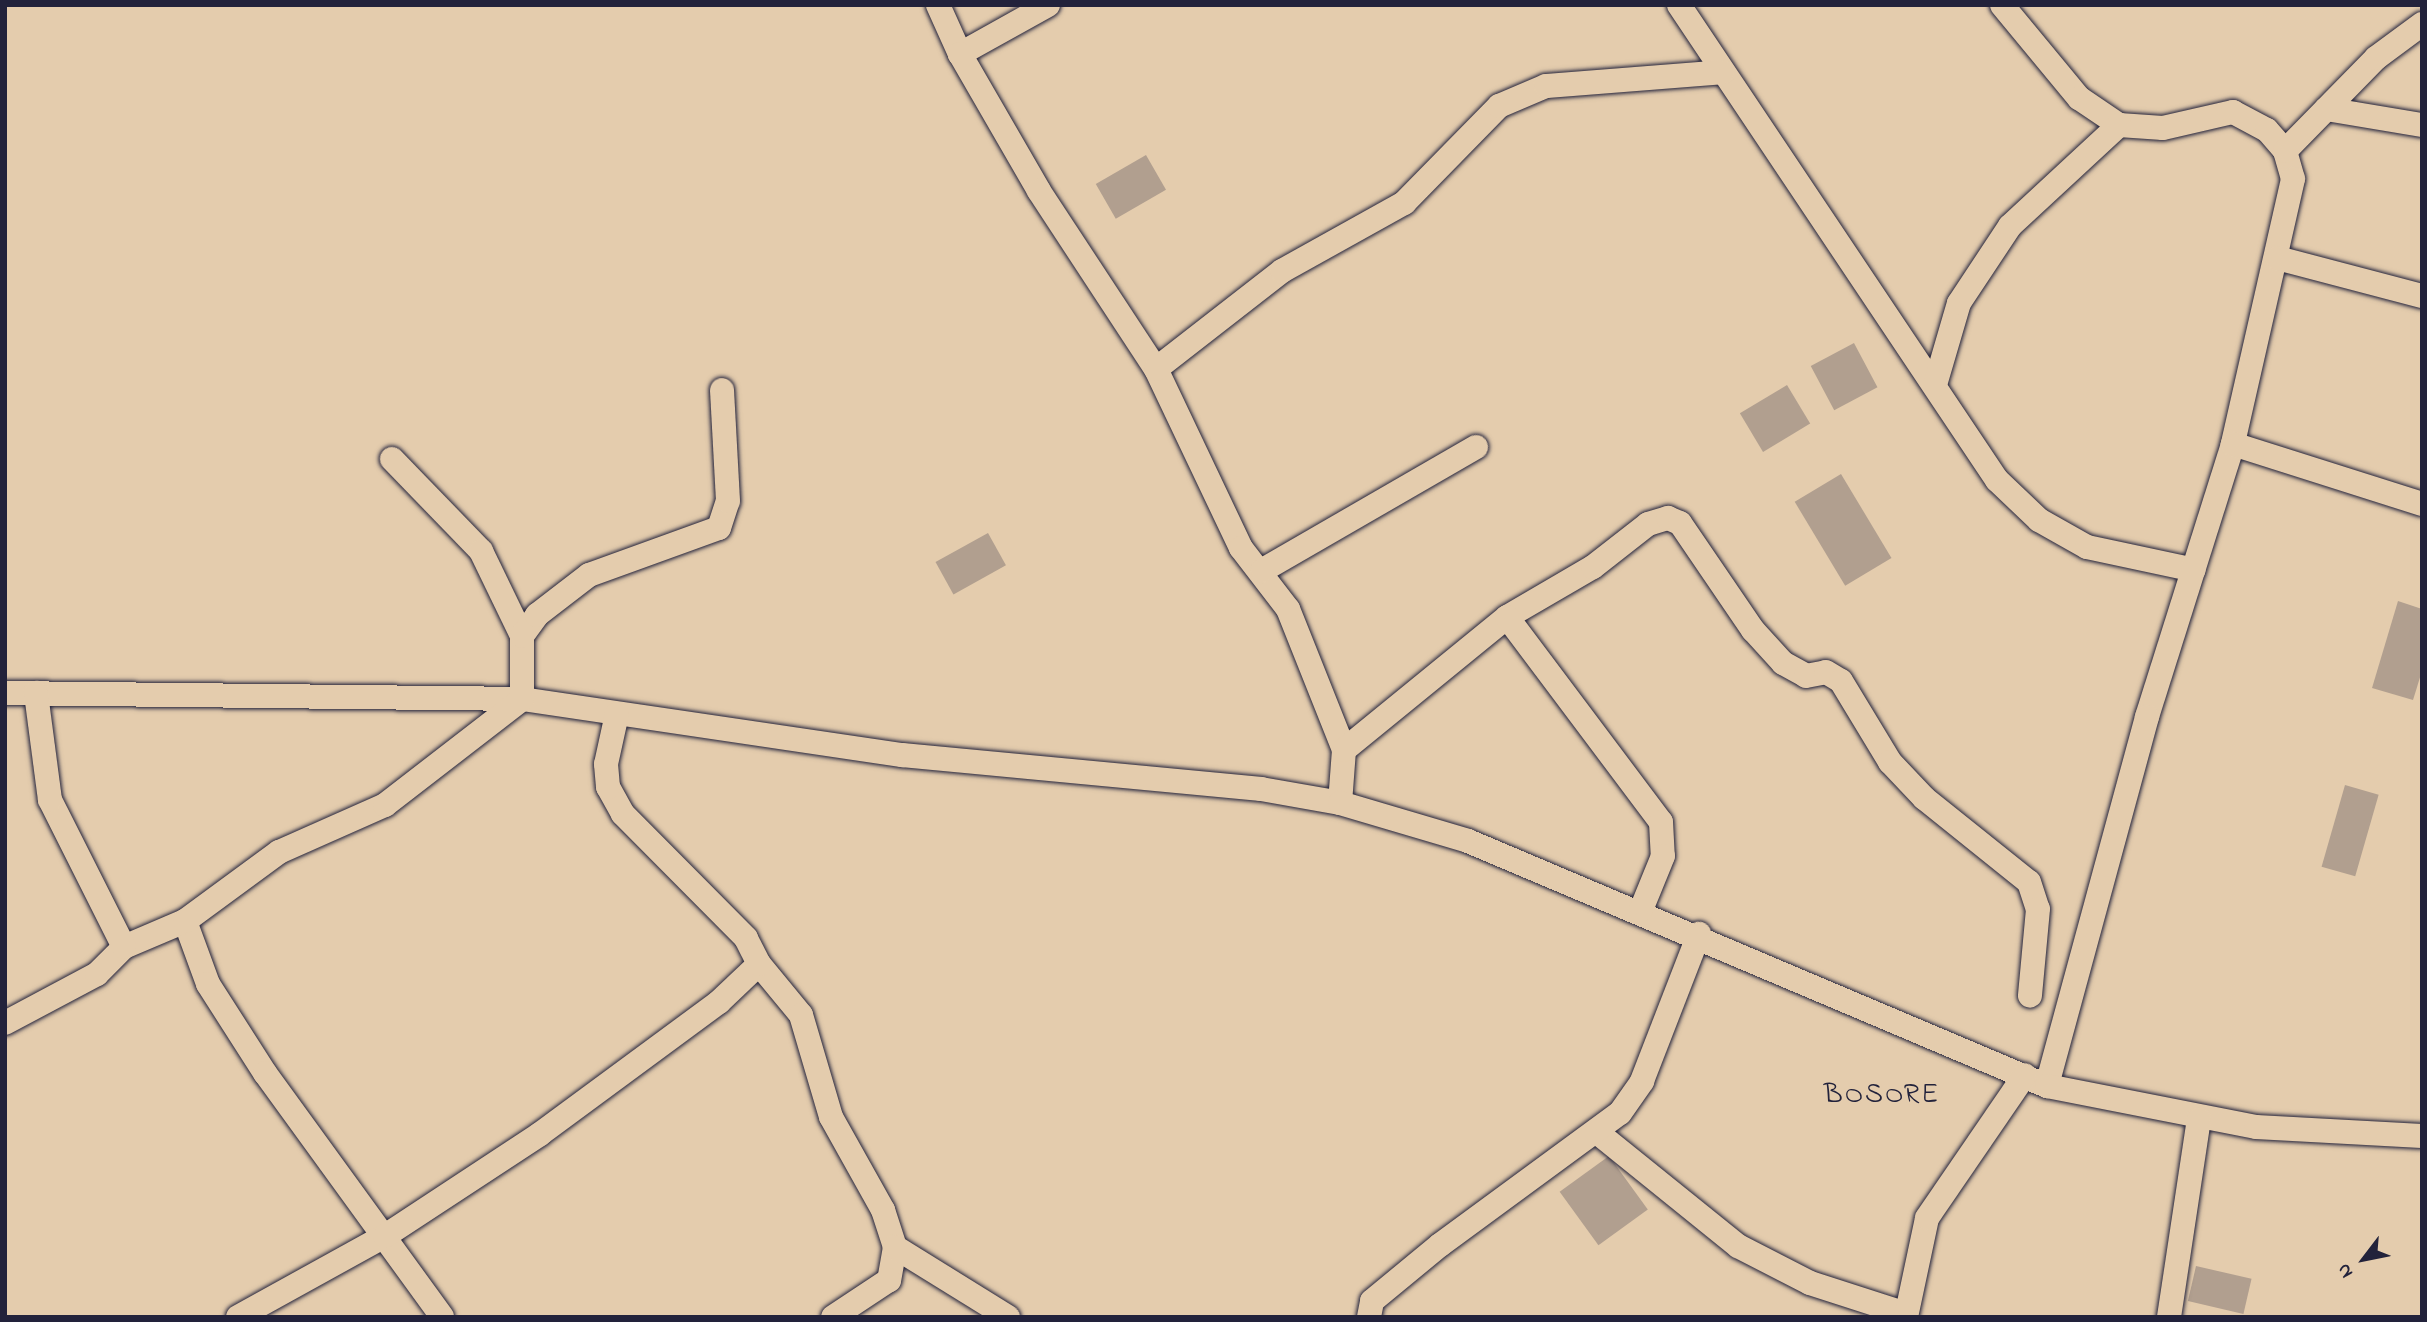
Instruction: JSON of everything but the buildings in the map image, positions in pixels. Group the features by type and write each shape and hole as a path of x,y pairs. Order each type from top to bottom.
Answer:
{"street":[{"path":"938,5 960,54 1039,191 1156,369 1241,548 1263,570 1288,609 1345,750 1340,803"},
{"path":"960,54 1048,5"},
{"path":"1679,5 1997,480 2039,520 2087,547 2194,570"},
{"path":"1598,1133 1738,1246 1810,1283 1906,1316 1927,1217 2036,1081 2233,444 2293,179 2285,152 2267,130 2233,112 2162,128 2119,125 2079,98 2002,5"},
{"path":"2285,152 2376,58 2422,24"},
{"path":"1156,369 1282,271 1404,203 1499,106 1546,86 1723,72"},
{"path":"2326,109 2422,125"},
{"path":"1935,385 1959,303 2010,226 2119,125"},
{"path":"2277,258 2422,296"},
{"path":"522,636 537,615 589,575 719,528 728,501 722,390"},
{"path":"2233,444 2422,504"},
{"path":"1263,570 1476,447"},
{"path":"392,459 481,551 522,636 522,699"},
{"path":"1345,750 1507,617 1582,574 1648,524 1668,518 1681,523 1753,630 1783,663 1806,676 1826,673 1841,681 1890,762 1924,798 2029,882 2038,908 2030,996"},
{"path":"1507,617 1661,822 1663,856 1641,910"},
{"path":"5,693 522,699 902,755 1261,789 1340,803 1468,841 1641,910 2036,1081 2199,1119 2422,1136"},
{"path":"36,693 50,800 124,947"},
{"path":"5,1023 97,974 124,947 185,921 279,852 385,805 522,699"},
{"path":"617,714 606,764 608,787 623,814 747,938 759,964 801,1015 831,1117 883,1210 895,1247 888,1280 833,1317"},
{"path":"185,921 215,995 442,1317"},
{"path":"1369,1317 1372,1301 1440,1245 1598,1133 1642,1081 1699,934"},
{"path":"239,1317 385,1236 540,1134 719,1002 759,964"},
{"path":"2169,1317 2199,1119"},
{"path":"895,1247 1008,1317"}],"district":[{"name":"BOSORE","path":"1882,1096"}]}
